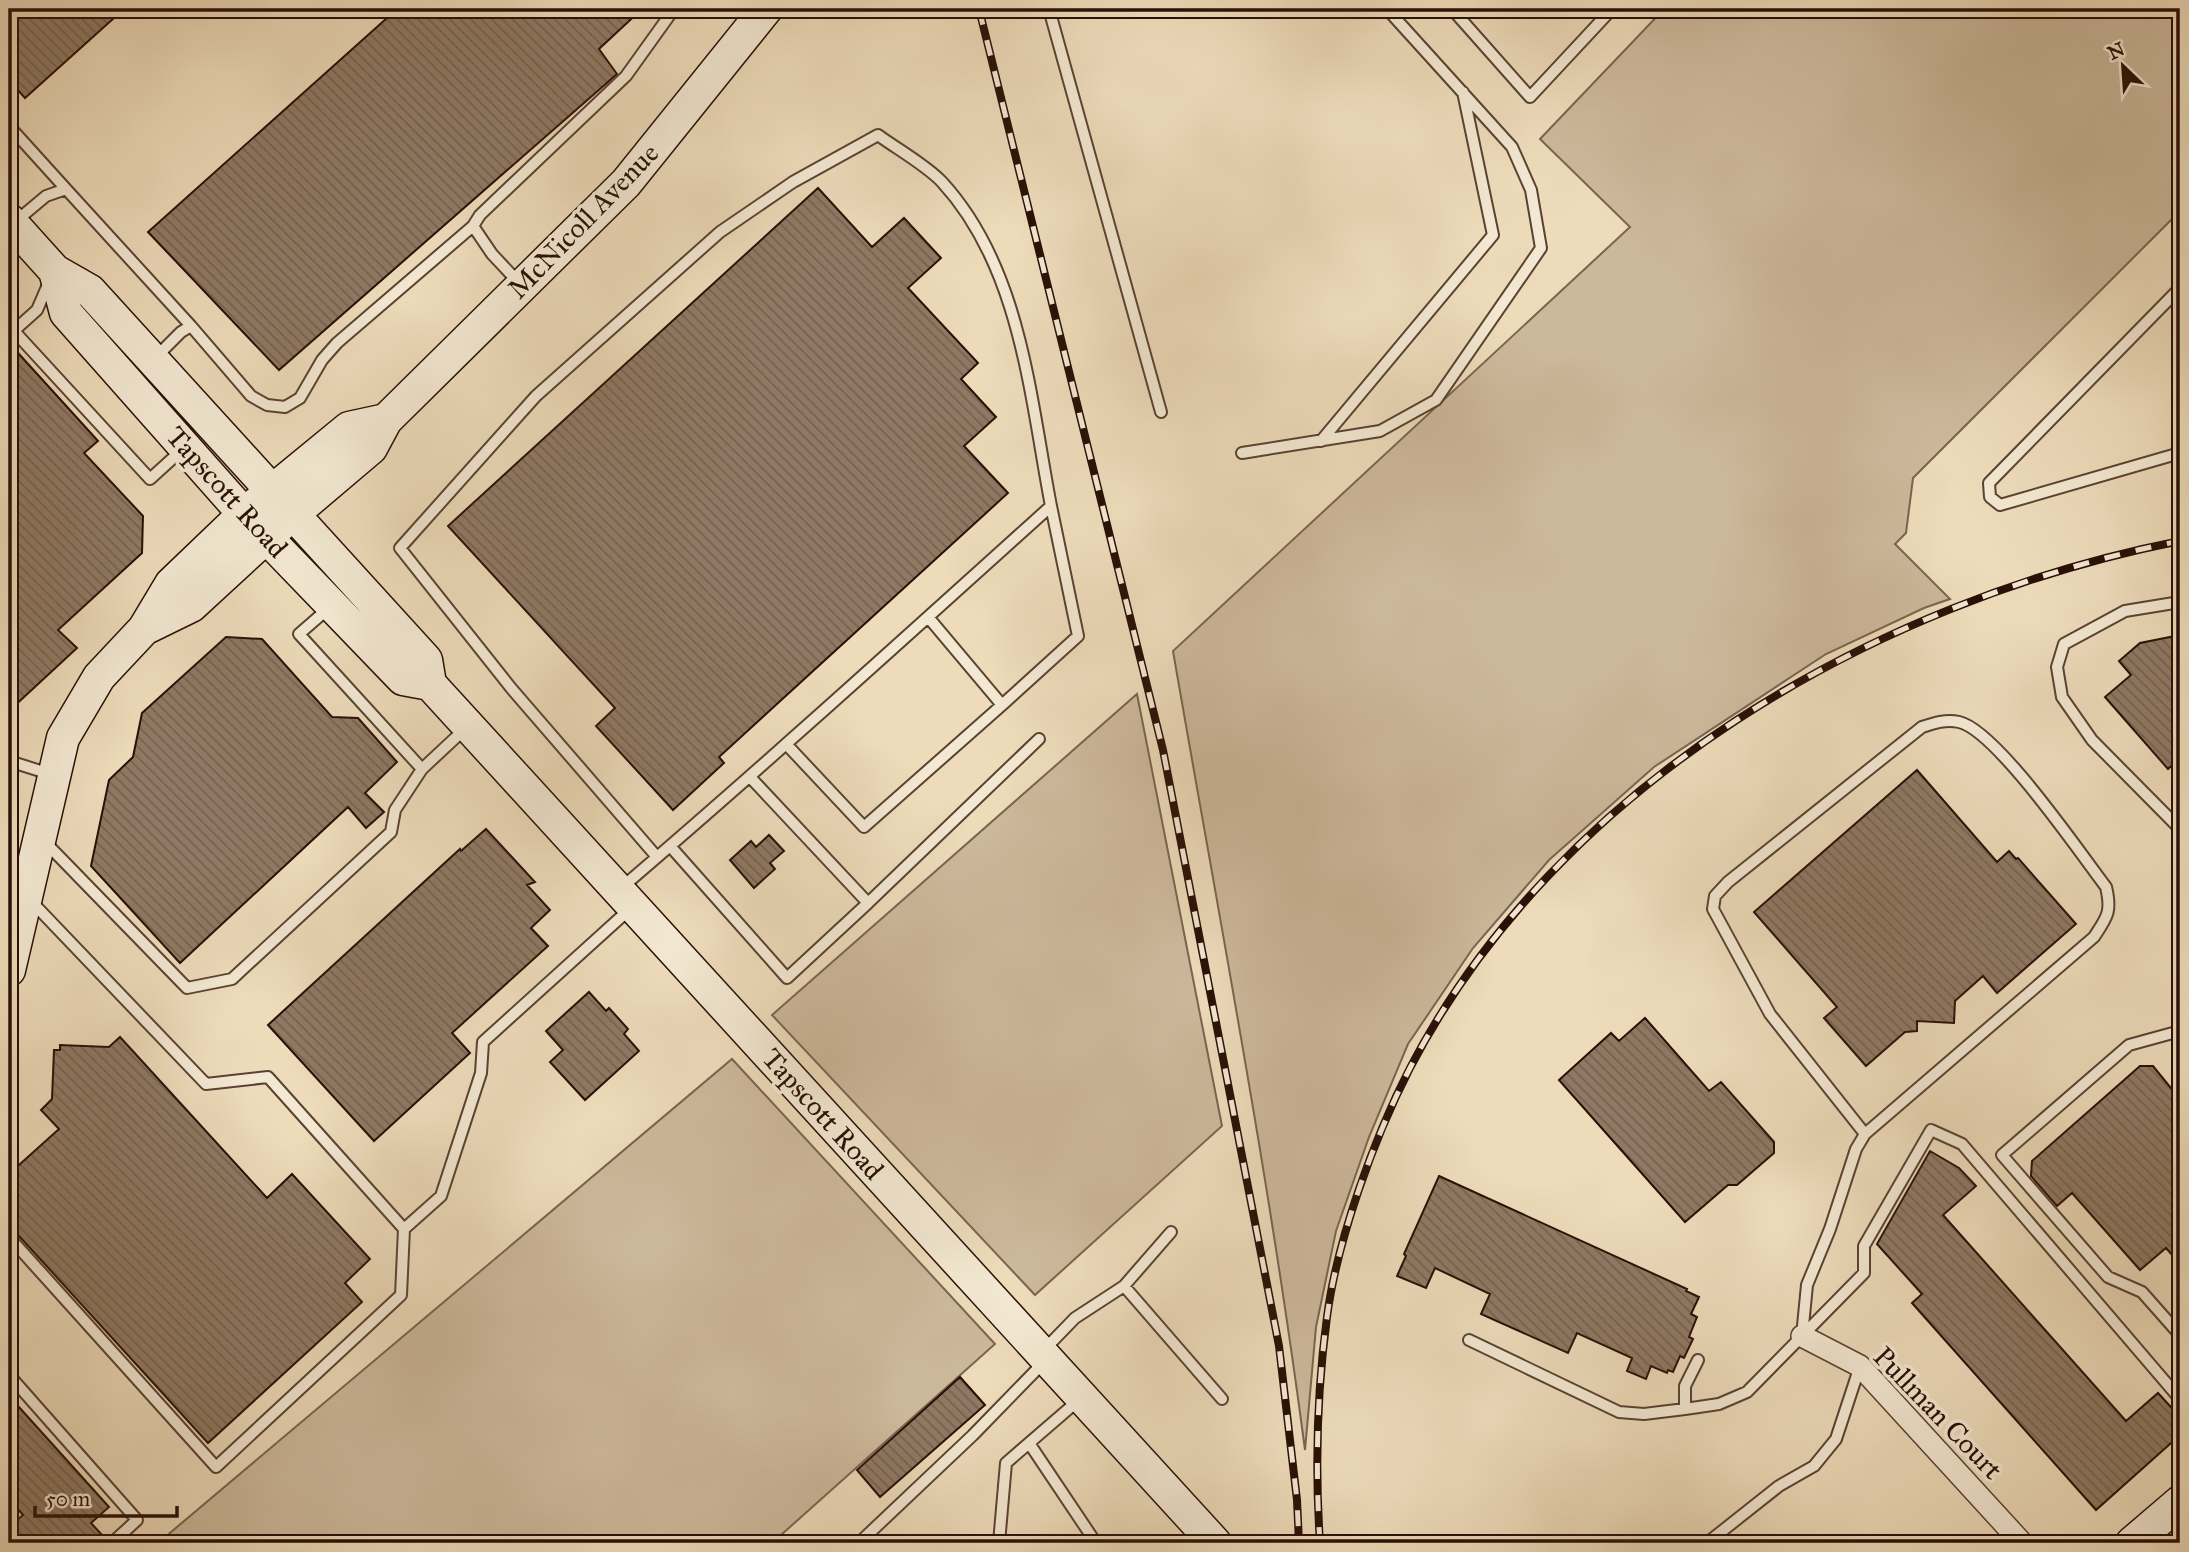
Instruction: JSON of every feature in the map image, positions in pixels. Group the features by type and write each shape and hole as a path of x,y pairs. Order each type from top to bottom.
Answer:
{"street":[{"name":"McNicoll Avenue","path":"144,629 191,606 370,448 386,420 626,183 766,9"},
{"name":"Tapscott Road","path":"16,232 55,271 90,290 426,660 430,684 1215,1543"},
{"name":"Tapscott Road","path":"55,271 66,313 244,514 403,679 430,684"},
{"name":"McNicoll Avenue","path":"11,953 64,738 99,677 144,629 171,584 244,514 349,428 386,420"},
{"name":"Pullman Court","path":"1802,1336 1860,1366 2018,1542"},
{"path":"2132,1543 2180,1502"}],"lane":[{"path":"9,126 251,396 267,405 285,407 300,398 322,360 337,343 473,226 480,215 626,76 674,9"},
{"path":"1049,9 1161,412"},
{"path":"1242,453 1380,431 1436,400 1541,248 1531,190 1512,147 1387,9"},
{"path":"1452,9 1530,97 1612,9"},
{"path":"1321,441 1493,234 1463,90"},
{"path":"657,857 546,730 400,548 536,396 710,241 793,182 878,135 941,180 966,213 992,260 1017,327 1078,636 864,827 787,745"},
{"path":"16,232 46,196 66,189"},
{"path":"473,226 492,254 522,286"},
{"path":"55,271 37,310 11,333 150,479 185,447"},
{"path":"2180,288 1989,483 1990,497 2000,505 2180,453"},
{"path":"153,360 181,332 191,326"},
{"path":"404,1229 441,1196 481,1073 483,1042 626,898 657,857 787,745 1051,506"},
{"path":"2180,602 2125,611 2064,645 2057,667 2062,697 2092,740 2180,829"},
{"path":"332,605 299,634 422,769"},
{"path":"928,617 1002,705"},
{"path":"1802,1336 1807,1285 1830,1230 1856,1149 1865,1134 2094,937 2105,920 2110,905 2106,887 2003,753 1972,727 1959,722 1940,721 1922,727 1728,882 1716,896 1713,909 1770,1014 1865,1134"},
{"path":"40,837 187,988 232,979 391,832 395,810 422,769 468,725"},
{"path":"670,846 787,978 1039,739"},
{"path":"9,761 55,776"},
{"path":"750,777 868,903"},
{"path":"9,1237 216,1467 401,1296 404,1229 268,1077 206,1084 26,897"},
{"path":"2180,1031 2129,1045 2002,1155 2108,1277 2142,1292 2180,1335"},
{"path":"1469,1340 1619,1412 1644,1414 1719,1404 1747,1392 1864,1273 1864,1245 1931,1130 1962,1144 2180,1399"},
{"path":"850,1543 861,1541 973,1435 1075,1318 1124,1286 1171,1232"},
{"path":"1124,1286 1222,1399"},
{"path":"1685,1409 1685,1386 1698,1360"},
{"path":"1707,1543 1779,1486 1814,1466 1836,1439 1860,1366"},
{"path":"9,1375 137,1520 112,1543"},
{"path":"999,1543 1006,1463 1082,1397"},
{"path":"1029,1443 1096,1543"}],"shaded area":[{"path":"1664,9 2180,9 2180,211 1913,478 1906,533 1895,544 1950,599 1924,608 1826,654 1654,767 1549,860 1473,948 1408,1044 1369,1137 1336,1231 1316,1327 1305,1450 1260,1150 1173,651 1630,227 1540,139"},
{"path":"1137,694 1222,1126 1035,1295 772,1015"},
{"path":"732,1059 995,1344 772,1543 158,1543"}],"building":[{"path":"9,9 124,9 25,98 9,80"},
{"path":"397,9 642,9 599,49 617,74 279,370 148,232"},
{"path":"818,188 872,247 904,218 941,258 908,288 978,363 961,379 996,417 964,446 1008,493 719,757 724,763 673,810 596,726 615,708 448,526"},
{"path":"9,343 98,441 84,453 143,516 142,553 58,630 77,648 9,711"},
{"path":"2180,635 2180,758 2168,769 2105,697 2131,675 2119,661 2140,643"},
{"path":"226,637 262,639 332,717 358,718 397,762 365,793 384,812 366,828 348,807 180,963 91,866 109,780 133,757 142,713"},
{"path":"1917,770 1997,862 2009,851 2018,858 2076,924 1997,993 1983,976 1955,1001 1954,1023 1917,1021 1917,1031 1905,1032 1866,1066 1824,1018 1837,1007 1754,912"},
{"path":"486,829 535,882 527,885 550,910 531,928 548,946 452,1033 470,1053 374,1141 268,1025 460,849 461,851"},
{"path":"769,835 784,851 770,863 775,869 754,888 730,860 751,841 756,847"},
{"path":"589,992 606,1011 609,1008 628,1029 624,1034 639,1051 585,1100 550,1062 563,1050 546,1031"},
{"path":"1645,1018 1709,1091 1721,1082 1774,1142 1774,1153 1737,1185 1728,1185 1685,1222 1559,1080 1611,1033 1619,1041"},
{"path":"120,1037 267,1198 292,1174 370,1259 345,1283 362,1302 208,1443 9,1225 9,1174 59,1129 41,1110 52,1099 54,1050 60,1050 60,1045 109,1047"},
{"path":"2140,1066 2153,1066 2180,1099 2180,1264 2166,1248 2140,1270 2072,1193 2057,1206 2031,1176 2032,1161"},
{"path":"1930,1151 1959,1168 1976,1186 1943,1215 2126,1421 2158,1393 2180,1417 2180,1435 2096,1510 1912,1303 1922,1294 1877,1244"},
{"path":"1439,1176 1687,1289 1686,1291 1699,1297 1691,1314 1697,1317 1689,1337 1693,1339 1684,1358 1680,1356 1673,1372 1668,1370 1667,1373 1651,1366 1646,1379 1627,1371 1632,1358 1577,1333 1568,1353 1481,1314 1490,1294 1435,1268 1426,1288 1397,1276"},
{"path":"960,1377 985,1405 880,1497 857,1470"},
{"path":"9,1396 109,1507 91,1523 102,1535 93,1543 9,1543 9,1527 23,1515 9,1499"}],"railway":[{"path":"979,9 1163,750 1279,1346 1297,1500 1299,1543"},
{"path":"1320,1543 1318,1430 1327,1317 1339,1255 1359,1190 1383,1126 1410,1068 1473,967 1549,875 1638,793 1735,721 1841,659 1951,609 2065,569 2180,541"}]}
